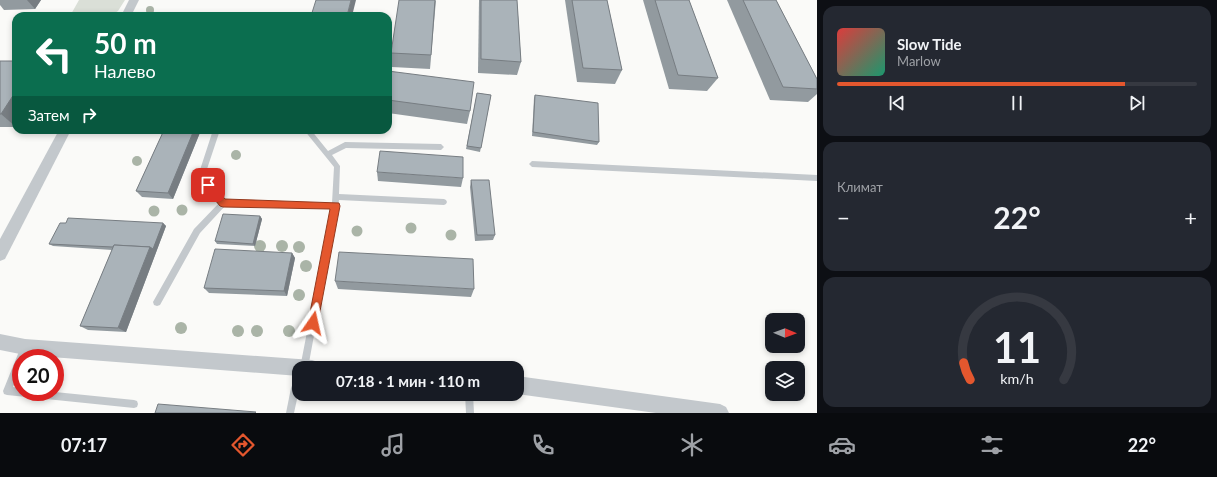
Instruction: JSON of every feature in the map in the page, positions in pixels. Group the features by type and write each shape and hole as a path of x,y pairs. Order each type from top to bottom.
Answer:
{"street":[{"path":"128,12 134,0"},
{"path":"0,254 64,134"},
{"path":"0,342 25,347 292,367"},
{"path":"524,385 720,413"}],"lane":[{"path":"215,134 201,176 223,203"},
{"path":"305,361 335,206 337,166 310,134"},
{"path":"327,155 345,145 441,147"},
{"path":"532,164 817,178"},
{"path":"336,197 444,202"},
{"path":"157,302 197,231 223,203 335,206"},
{"path":"25,347 6,392 134,404"},
{"path":"290,413 292,401"},
{"path":"469,401 470,413"}],"shaded area":[{"path":"79,0 125,0 116,12 72,12"}],"building":[{"path":"316,0 351,0 348,12 312,12"},
{"path":"399,0 435,0 431,55 392,53"},
{"path":"481,0 517,0 521,62 481,59"},
{"path":"572,0 607,0 622,70 583,68"},
{"path":"655,0 689,0 718,78 678,75"},
{"path":"743,0 776,0 817,79 817,89 783,87"},
{"path":"0,61 12,61 12,97 0,114"},
{"path":"392,72 474,82 470,111 392,101"},
{"path":"477,93 491,95 481,148 467,146"},
{"path":"535,95 598,103 599,142 533,132"},
{"path":"162,134 192,134 168,193 136,191"},
{"path":"380,151 463,157 463,178 377,172"},
{"path":"471,180 489,180 495,235 477,235"},
{"path":"223,214 260,216 253,244 215,241"},
{"path":"68,218 163,223 153,249 150,247 114,245 113,247 49,244 60,223 66,223"},
{"path":"114,245 150,247 118,328 80,326"},
{"path":"215,249 292,253 284,291 204,288"},
{"path":"339,252 473,259 474,289 335,281"},
{"path":"158,404 256,412 155,413"}],"route":[{"path":"208,185 223,203 335,206 313,323"}]}
